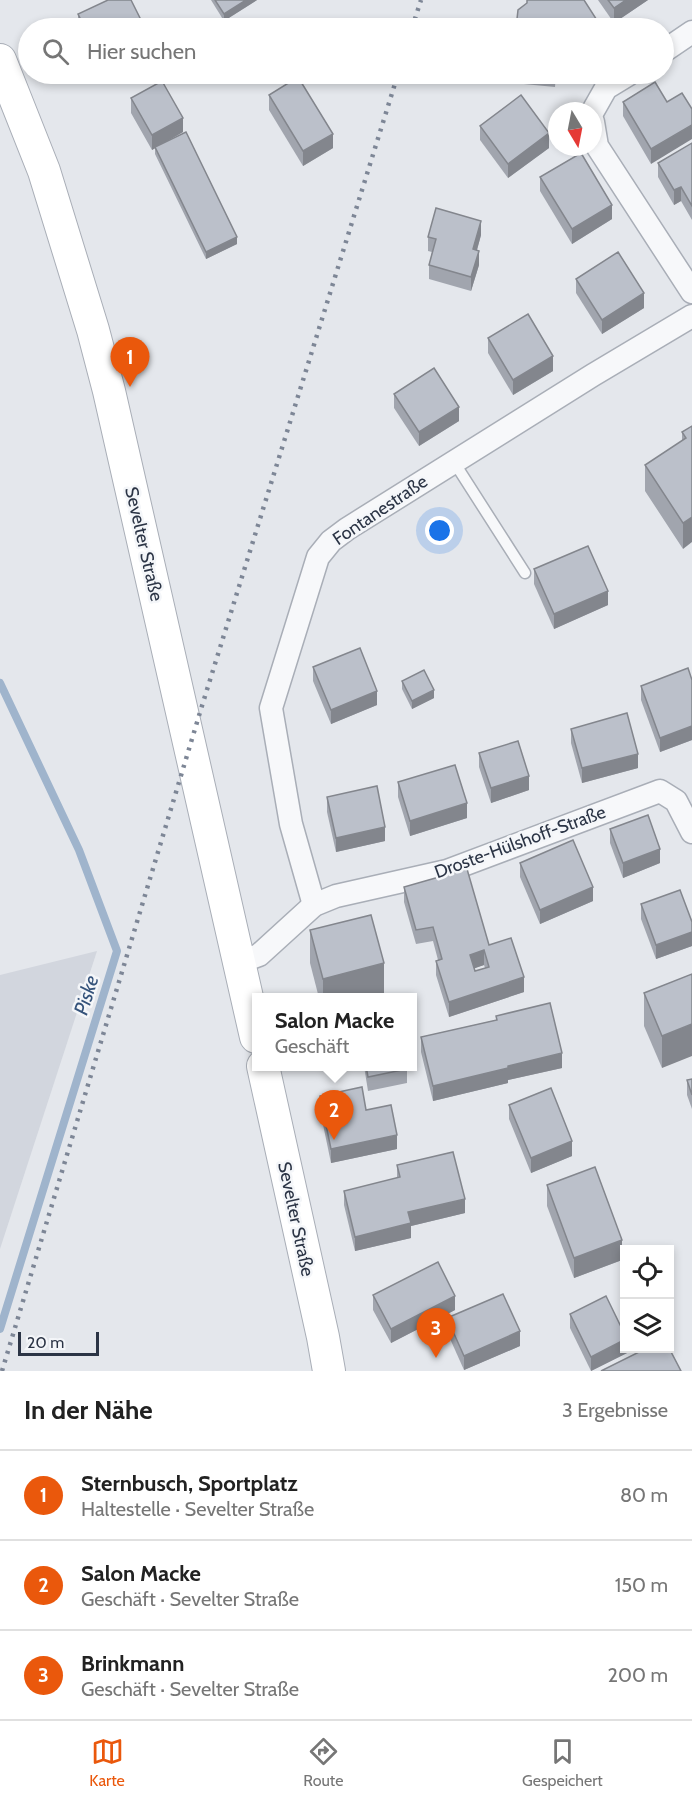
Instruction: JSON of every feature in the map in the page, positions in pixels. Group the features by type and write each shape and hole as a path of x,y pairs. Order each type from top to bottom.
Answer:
{"street":[{"path":"674,44 692,32"},
{"name":"Sevelter Straße","path":"0,60 44,171 93,330 116,416 252,1018"},
{"path":"598,102 606,88 613,84"},
{"path":"602,154 692,292"},
{"name":"Fontanestraße","path":"314,905 291,824 271,708 318,557 331,541 347,529 593,375 692,316"},
{"name":"Droste-Hülshoff-Straße","path":"240,962 259,955 314,905 336,896 447,871 660,791 676,801 692,832"},
{"name":"Sevelter Straße","path":"264,1071 323,1338 328,1371"}],"lane":[{"path":"454,462 525,573"}],"shaded area":[{"path":"97,951 0,1249 0,975"}],"building":[{"path":"108,0 131,0 140,18 80,18 78,14"},
{"path":"215,0 246,0 224,14"},
{"path":"527,0 584,0 596,18 517,18 518,10 527,3"},
{"path":"608,0 626,0 614,8"},
{"path":"157,84 164,84 183,118 152,135 131,98"},
{"path":"287,84 302,84 333,134 303,151 269,95"},
{"path":"652,84 656,84 667,102 682,93 692,109 692,125 651,149 623,102"},
{"path":"521,95 548,134 508,164 480,126"},
{"path":"186,132 237,237 206,252 155,147"},
{"path":"692,143 692,206 681,187 674,190 658,163"},
{"path":"576,156 583,156 612,205 572,229 540,177"},
{"path":"436,208 481,221 473,249 479,251 471,277 429,265 436,239 428,237"},
{"path":"618,252 644,293 602,320 576,279"},
{"path":"528,314 553,356 513,380 488,338"},
{"path":"434,368 459,407 419,432 394,394"},
{"path":"692,426 692,517 683,523 645,465 686,438 682,432"},
{"path":"588,546 608,591 554,614 534,569"},
{"path":"360,648 377,691 331,710 313,667"},
{"path":"688,668 692,680 692,726 660,738 641,686"},
{"path":"424,670 434,690 412,701 402,681"},
{"path":"627,713 638,754 582,768 571,729"},
{"path":"518,741 529,776 491,788 479,753"},
{"path":"455,765 467,803 410,821 398,782"},
{"path":"377,786 385,827 336,838 327,797"},
{"path":"648,815 660,849 623,863 610,829"},
{"path":"573,840 593,887 540,910 520,863"},
{"path":"467,869 489,945 511,938 524,977 449,1002 436,961 442,959 433,927 416,930 404,887","holes":["484,950 489,967 475,971 470,955"]},
{"path":"680,890 692,922 692,932 656,945 641,904"},
{"path":"371,915 384,963 323,979 310,930"},
{"path":"692,974 692,1024 662,1036 644,993"},
{"path":"550,1003 562,1053 433,1086 421,1037 497,1020 496,1016"},
{"path":"367,1071 397,1071 368,1077"},
{"path":"692,1079 692,1095 687,1080"},
{"path":"362,1087 366,1110 391,1105 397,1135 331,1149 320,1096"},
{"path":"551,1088 572,1141 531,1158 509,1105"},
{"path":"453,1152 465,1199 408,1212 411,1223 355,1237 344,1191 400,1177 397,1165"},
{"path":"595,1167 622,1240 574,1258 547,1185"},
{"path":"438,1262 455,1296 391,1329 373,1295"},
{"path":"503,1294 520,1331 464,1356 447,1318"},
{"path":"606,1296 620,1325 620,1342 591,1357 570,1314"},
{"path":"637,1353 672,1353 681,1371 601,1371"}],"waterway":[{"name":"Piske","path":"0,683 79,850 117,951 0,1329"}],"railway":[{"path":"415,18 421,0"},
{"path":"2,1371 201,709 395,84"}],"place":[{"name":"Sternbusch, Sportplatz","path":"130,387"},
{"name":"Salon Macke","path":"334,1140"},
{"name":"Brinkmann","path":"436,1358"}]}
